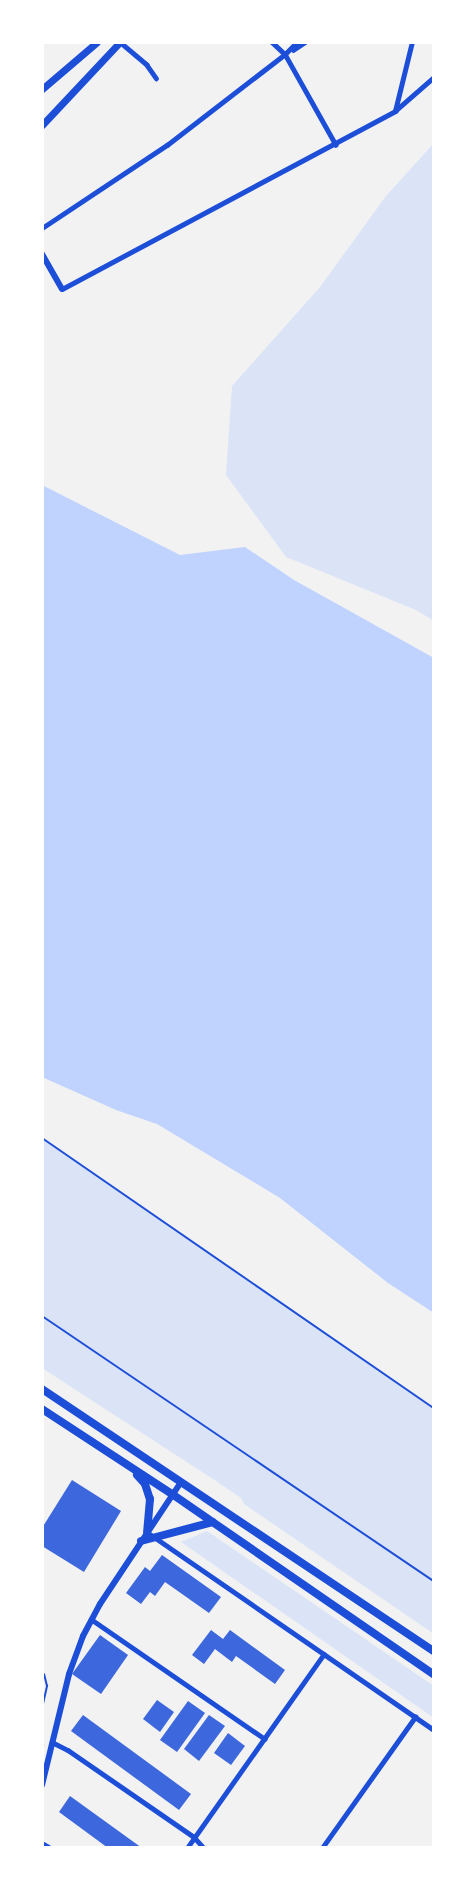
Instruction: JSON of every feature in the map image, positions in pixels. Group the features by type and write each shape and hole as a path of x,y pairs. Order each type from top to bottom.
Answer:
{"main road":[{"path":"42,89 97,42"},
{"path":"42,125 120,42"},
{"path":"42,1389 434,1651"},
{"path":"42,1409 172,1494 434,1675"},
{"path":"127,1465 145,1484 150,1499 151,1534"},
{"path":"141,1541 151,1534 170,1535 213,1522"}],"street":[{"path":"120,42 147,65 156,78"},
{"path":"272,42 285,54 336,144"},
{"path":"285,54 297,42"},
{"path":"42,228 167,144 285,54 305,42"},
{"path":"395,111 412,42"},
{"path":"42,254 62,289 395,111 434,77"},
{"path":"181,1482 151,1534 434,1730"},
{"path":"42,1785 69,1674 91,1619 141,1541"},
{"path":"91,1619 265,1738"},
{"path":"187,1848 324,1654"},
{"path":"322,1848 415,1717"},
{"path":"52,1742 68,1750 194,1837 204,1848"},
{"path":"42,1844 49,1848"}],"path":[{"path":"42,1138 434,1408"},
{"path":"42,1316 434,1581"},
{"path":"42,1708 47,1686 44,1674"}],"shaded area":[{"path":"434,143 434,621 416,610 286,557 226,475 232,386 320,287 386,196"},
{"path":"42,1138 434,1408 434,1634 244,1504 241,1498 219,1483 42,1368"},
{"path":"207,1531 434,1686 434,1718 181,1542"}],"water":[{"path":"42,485 180,555 245,547 294,580 434,658 434,1313 388,1283 280,1198 157,1124 116,1110 42,1077"}],"building":[{"path":"72,1480 121,1511 84,1572 42,1546 42,1528"},
{"path":"162,1555 221,1597 209,1613 165,1582 155,1596 150,1592 141,1604 126,1593 145,1567 150,1571"},
{"path":"211,1630 223,1639 230,1630 285,1670 275,1684 236,1656 232,1662 215,1649 204,1664 192,1655"},
{"path":"100,1635 128,1655 101,1694 72,1674"},
{"path":"157,1700 174,1712 160,1732 143,1719"},
{"path":"188,1701 205,1713 177,1752 160,1740"},
{"path":"83,1715 191,1794 179,1810 71,1731"},
{"path":"209,1715 225,1726 199,1761 184,1749"},
{"path":"228,1733 245,1746 231,1765 214,1753"},
{"path":"70,1796 142,1848 108,1848 59,1812"}]}
